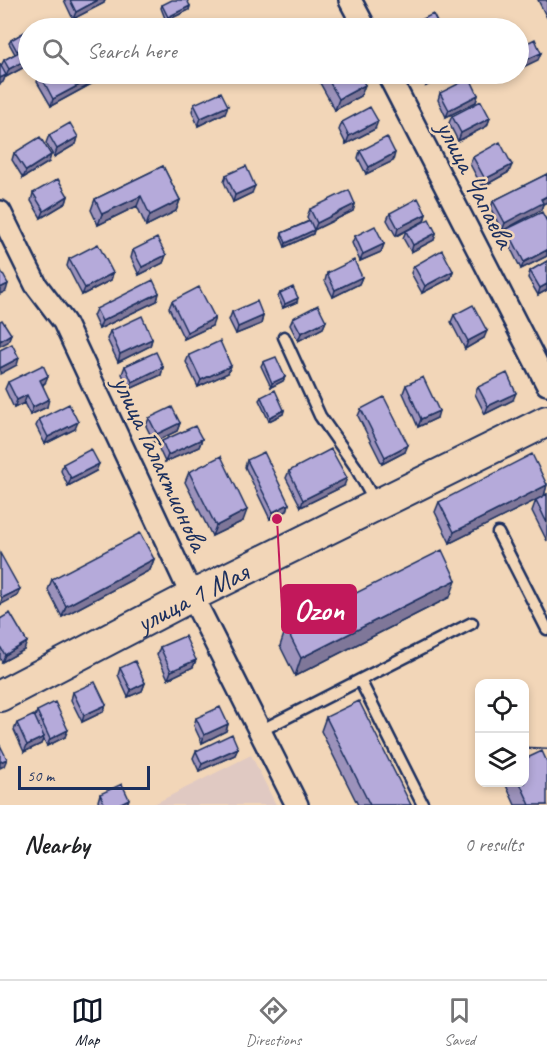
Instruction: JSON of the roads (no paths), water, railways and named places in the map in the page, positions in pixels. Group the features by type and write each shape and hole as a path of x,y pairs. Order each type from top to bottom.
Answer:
{"main road":[{"name":"улица 1 Мая","path":"0,696 192,596 547,421"}],"street":[{"path":"350,0 360,18"},
{"name":"улица Чапаева","path":"393,84 547,384"},
{"name":"улица Галактионова","path":"0,212 36,285 64,322 192,596 297,805"}],"lane":[{"path":"284,337 320,416 355,466 376,505"},
{"path":"498,533 547,629"},
{"path":"260,731 472,623"},
{"path":"360,680 423,805"},
{"path":"529,754 547,755"}],"place":[{"name":"Ozon","path":"277,519"}]}
